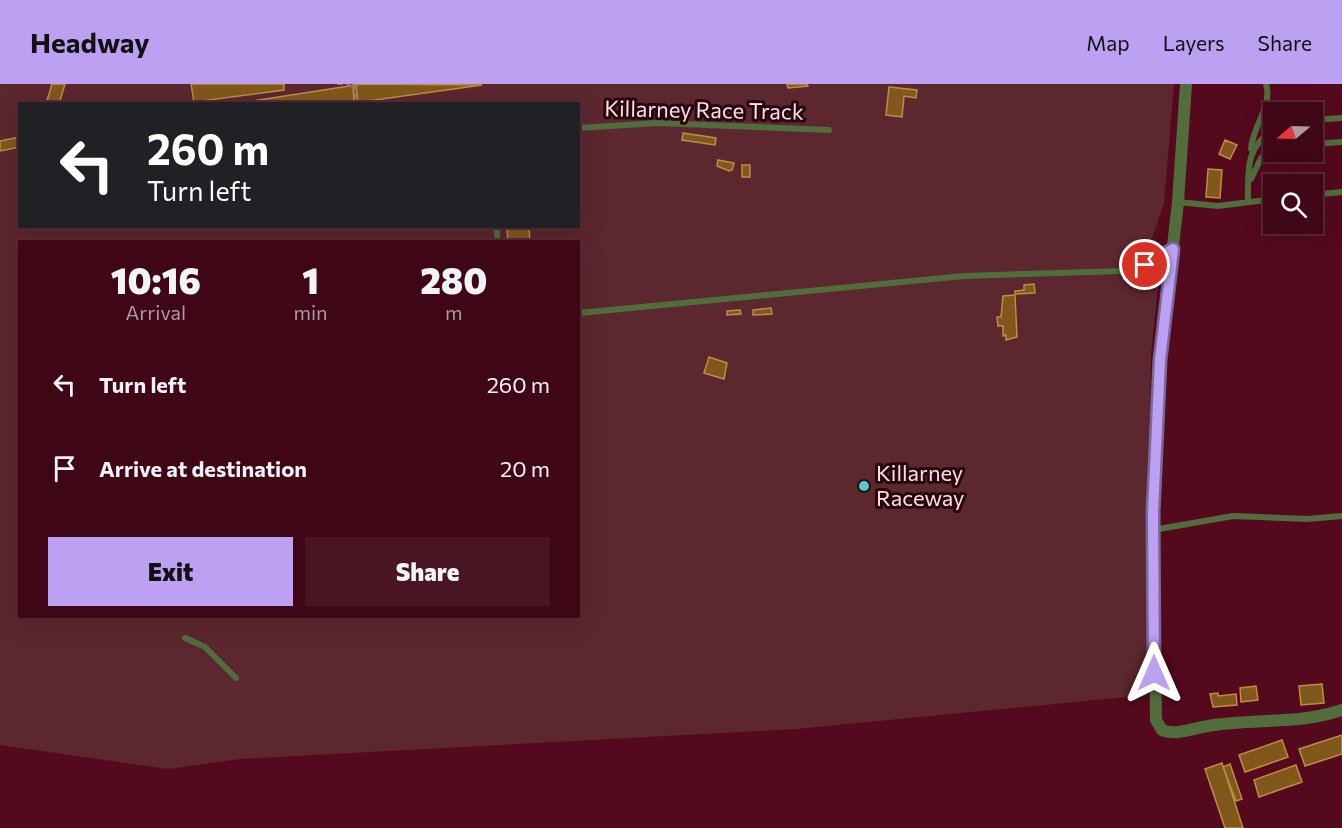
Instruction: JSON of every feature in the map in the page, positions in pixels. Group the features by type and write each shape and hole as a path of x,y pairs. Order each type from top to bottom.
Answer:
{"street":[{"path":"1186,84 1178,202 1160,360 1154,530 1155,713 1162,730 1174,732 1227,723 1310,719 1342,710"}],"lane":[{"path":"1248,202 1252,138 1268,97 1266,84"},
{"path":"1323,119 1342,118"},
{"name":"Killarney Race Track","path":"580,128 657,123 829,130"},
{"path":"1251,153 1263,137"},
{"path":"1323,143 1342,142"},
{"path":"1248,186 1263,157"},
{"path":"1323,194 1342,192"},
{"path":"1178,202 1218,206 1263,200"},
{"path":"580,313 964,276 1123,271 1145,265 1173,249"},
{"path":"1154,530 1233,516 1307,519 1342,516"},
{"path":"184,638 205,647 236,678"}],"path":[{"path":"337,84 350,84"},
{"path":"354,84 356,102"}],"shaded area":[{"name":"Killarney Raceway","path":"0,84 1174,84 1164,203 1148,250 1143,254 1159,275 1151,355 1147,695 796,729 240,759 168,769 0,745"}],"building":[{"path":"52,84 65,84 60,102 47,102"},
{"path":"191,84 284,84 284,90 194,102"},
{"path":"353,84 356,84 358,102 354,102"},
{"path":"362,84 482,85 360,102 246,102"},
{"path":"787,84 807,84 808,86 788,88"},
{"path":"889,87 917,90 916,98 904,96 902,117 886,115"},
{"path":"683,133 716,138 715,145 682,140"},
{"path":"18,137 18,147 0,151 0,141"},
{"path":"1225,140 1237,145 1230,159 1219,154"},
{"path":"718,160 734,163 732,170 717,166"},
{"path":"742,165 750,165 750,177 742,177"},
{"path":"1208,169 1222,170 1220,198 1206,197"},
{"path":"507,228 529,228 530,240 508,240"},
{"path":"1034,284 1035,293 1015,294 1015,291 1024,290 1024,285"},
{"path":"1015,295 1017,337 1006,340 1006,335 1003,336 1003,326 998,326 997,317 1001,317 1003,296"},
{"path":"771,308 772,314 753,315 753,310"},
{"path":"740,310 741,314 727,315 727,311"},
{"path":"709,357 727,363 724,379 704,373"},
{"path":"1322,684 1324,703 1301,705 1299,686"},
{"path":"1256,686 1258,700 1241,702 1240,688"},
{"path":"1218,693 1218,696 1236,694 1237,705 1213,707 1210,694"},
{"path":"1342,735 1342,754 1305,766 1299,749"},
{"path":"1282,740 1288,757 1245,772 1239,755"},
{"path":"1222,763 1243,828 1225,828 1205,769"},
{"path":"1230,764 1242,799 1236,801 1223,767"},
{"path":"1296,765 1302,782 1259,797 1254,780"}],"place":[{"name":"Killarney Raceway","path":"864,486"}],"route":[{"path":"1145,265 1173,249 1160,360 1153,513 1154,673"}]}
